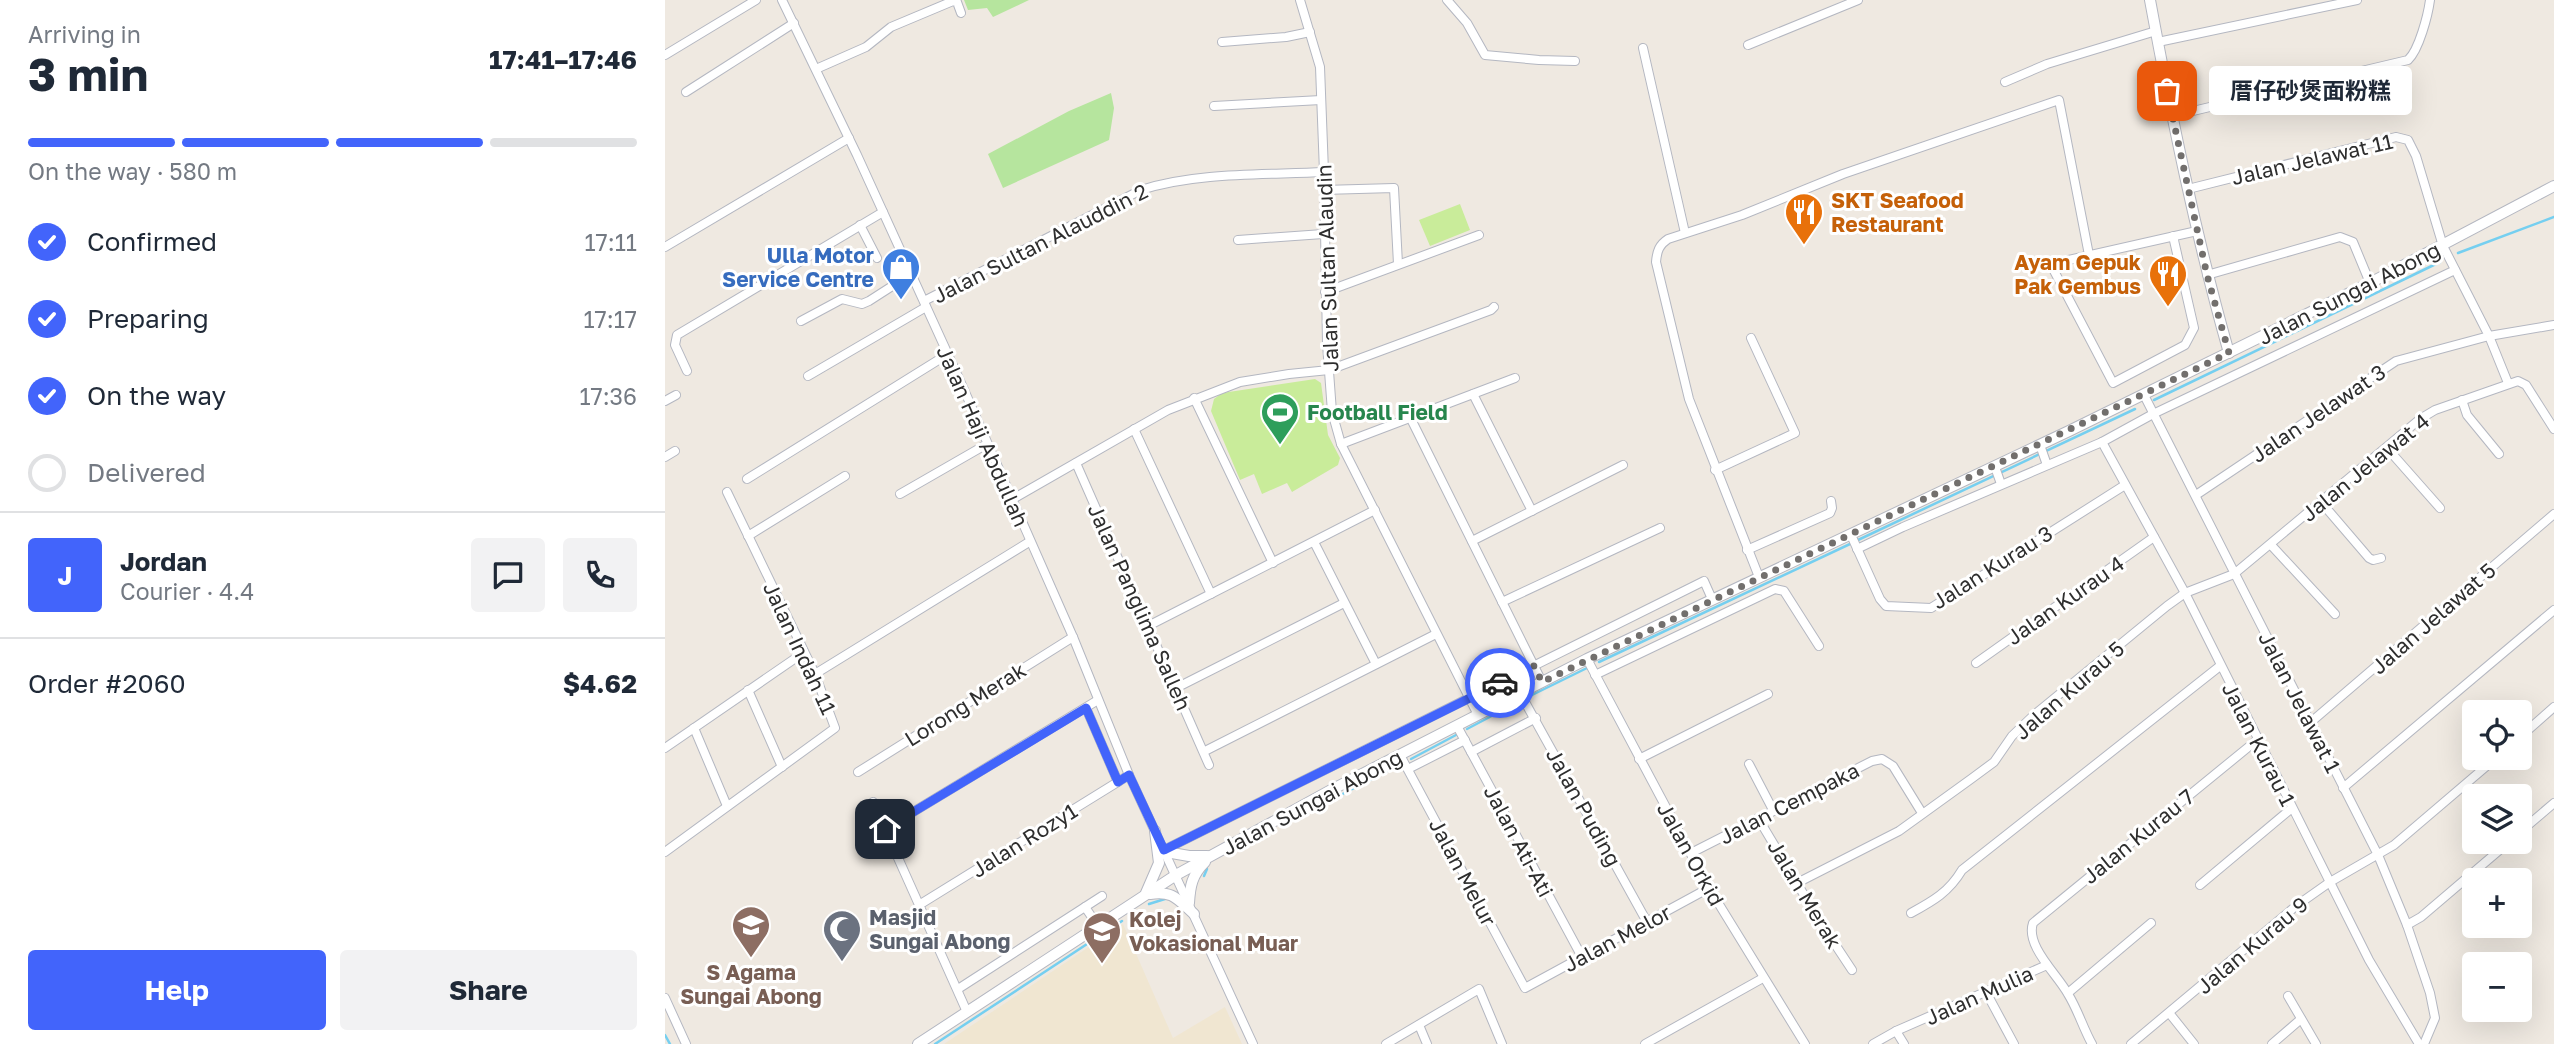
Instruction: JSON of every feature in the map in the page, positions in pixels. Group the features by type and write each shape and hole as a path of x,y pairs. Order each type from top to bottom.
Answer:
{"street":[{"path":"665,55 756,0"},
{"name":"Jalan Haji Abdullah","path":"782,0 925,304 1073,637 1129,775 1253,1044"},
{"name":"Jalan Sultan Alaudin","path":"1300,0 1320,66 1325,292 1332,412 1342,443 1478,715"},
{"path":"1447,0 1467,23 1485,55 1539,61 1575,61"},
{"path":"1748,45 1858,0"},
{"path":"2150,0 2197,231 2229,353"},
{"path":"2005,82 2046,64 2157,37 2357,0"},
{"path":"2172,116 2408,60 2424,25 2430,0"},
{"path":"816,69 866,47 891,27 953,1 957,2 961,13"},
{"path":"686,92 794,23"},
{"path":"1222,42 1286,37 1310,32"},
{"path":"1643,48 1685,233"},
{"path":"1215,106 1321,100"},
{"path":"1759,577 1715,470 1683,381 1656,262 1657,250 1662,243 1742,215 1843,174 2059,100 2089,255"},
{"name":"Jalan Jelawat 11","path":"2188,189 2396,137 2403,138 2409,141 2416,156 2443,246"},
{"path":"665,247 849,138"},
{"name":"Jalan Sultan Alauddin 2","path":"808,376 925,304 1141,190 1176,182 1220,177 1324,172"},
{"name":"Jalan Sungai Abong","path":"918,1044 1176,875 1400,755 1587,659 1759,577 1851,536 1900,520 2043,455 2144,395 2370,284 2554,186"},
{"path":"1323,190 1394,188 1398,264"},
{"path":"687,372 675,345 677,335 883,212"},
{"path":"860,225 877,258"},
{"path":"2173,236 2194,328 2185,345 2113,383 2052,267 2055,263 2173,236 2197,231"},
{"path":"1238,240 1323,234"},
{"path":"1325,292 1479,235"},
{"path":"2207,275 2340,237 2353,242 2370,284"},
{"path":"2443,246 2489,336 2508,383 2526,385 2554,429"},
{"path":"1857,549 1900,520 2043,455 2102,442 2153,414 2454,267"},
{"path":"801,321 842,299 862,304 911,274"},
{"path":"1011,500 1134,429 1194,398 1240,382 1329,370 1494,307"},
{"name":"Jalan Jelawat 3","path":"2196,495 2396,361 2489,336 2554,325"},
{"path":"1715,470 1795,433 1751,338"},
{"path":"747,479 947,354"},
{"path":"1342,443 1514,378"},
{"name":"Jalan Jelawat 4","path":"2234,574 2420,419 2435,410 2508,383"},
{"path":"1473,394 1532,511"},
{"path":"665,401 676,395"},
{"name":"Jalan Jelawat 1","path":"2144,395 2378,855 2407,925 2430,993 2435,1018 2421,1044"},
{"path":"1194,398 1273,563"},
{"path":"2462,400 2467,415 2499,454"},
{"path":"1410,417 1542,682"},
{"path":"1134,429 1211,594"},
{"name":"Jalan Kurau 1","path":"2102,442 2185,593 2369,960 2421,1044"},
{"path":"899,494 987,444"},
{"path":"2387,448 2440,508"},
{"path":"665,457 675,450"},
{"name":"Jalan Panglima Salleh","path":"1076,463 1209,765"},
{"path":"1472,541 1623,465"},
{"path":"748,536 845,476"},
{"name":"Jalan Kurau 3","path":"1851,536 1886,606 1931,608 2125,485"},
{"name":"Jalan Indah 11","path":"665,852 835,728 815,674 727,492"},
{"path":"1747,550 1830,513 1831,500"},
{"path":"2321,502 2369,558 2381,558"},
{"path":"1148,626 1375,510"},
{"name":"Jalan Jelawat 5","path":"2311,722 2554,514"},
{"path":"1502,602 1660,528"},
{"name":"Jalan Kurau 4","path":"1976,663 2154,537"},
{"path":"815,674 1029,542"},
{"path":"1314,542 1375,664"},
{"path":"2271,545 2335,614"},
{"name":"Jalan Kurau 5","path":"1797,883 1899,831 1994,762 2012,736 2034,715 2185,593 2234,574"},
{"path":"1165,851 1704,581 1712,599"},
{"path":"1595,675 1775,589 1784,591 1819,646"},
{"path":"1176,688 1344,603"},
{"path":"2343,788 2554,610"},
{"path":"1205,751 1436,634"},
{"name":"Lorong Merak","path":"857,772 1073,637"},
{"path":"665,748 803,653"},
{"name":"Jalan Orkid","path":"1587,659 1709,888 1805,1044"},
{"path":"1911,913 1942,895 1954,884 1962,870 2220,666"},
{"path":"748,690 782,767"},
{"name":"Jalan Puding","path":"1520,693 1647,922"},
{"path":"1639,759 1768,694"},
{"path":"885,829 1098,700"},
{"path":"1086,708 1118,782"},
{"path":"2532,727 2554,708"},
{"path":"1471,752 1536,718"},
{"name":"Jalan Ati-Ati","path":"1457,726 1582,957"},
{"path":"694,727 727,806"},
{"path":"1408,769 1465,740"},
{"name":"Jalan Kurau 7","path":"2047,965 2031,930 2040,915 2257,740"},
{"name":"Jalan Melur","path":"1400,755 1525,988"},
{"name":"Jalan Cempaka","path":"1691,853 1773,810 1882,759 1889,761 1922,813"},
{"path":"1749,764 1773,810"},
{"name":"Jalan Kurau 9","path":"2131,1044 2296,906 2329,882 2394,845 2482,770"},
{"name":"Jalan Rozy1","path":"919,905 1129,775"},
{"path":"873,802 967,1012"},
{"path":"2532,822 2554,803"},
{"path":"2200,886 2292,808"},
{"name":"Jalan Merak","path":"1758,818 1852,970"},
{"path":"1144,895 1159,863 1155,831"},
{"path":"1165,851 1189,856 1214,854"},
{"path":"1189,903 1193,876 1214,854"},
{"path":"2407,925 2421,917 2495,854"},
{"name":"Jalan Melor","path":"1525,988 1709,888"},
{"path":"1144,895 1164,892 1174,895 1194,914"},
{"path":"958,989 1102,896"},
{"path":"1085,907 1098,926"},
{"path":"2068,993 2151,923"},
{"path":"2047,965 2068,993 2092,1044"},
{"name":"Jalan Mulia","path":"1873,1044 1896,1031 2047,965"},
{"path":"1644,1044 1763,978"},
{"path":"1386,1044 1479,989 1502,1044"},
{"path":"1986,992 2014,1044"},
{"path":"2288,996 2316,1044"},
{"path":"665,998 686,1044"},
{"path":"2170,1014 2194,1044"},
{"path":"2272,1044 2301,1020"},
{"path":"1419,1025 1427,1044"},
{"path":"1896,1031 1904,1044"}],"shaded area":[{"name":"Kolej Vokasional Muar","path":"1123,924 1173,1038 1225,1007 1242,1044 944,1044"}],"green space":[{"path":"964,0 1029,0 993,17 987,8 968,10"},
{"path":"1111,93 1114,108 1109,140 1003,188 988,154 1069,111"},
{"path":"1460,204 1470,230 1430,246 1419,220"},
{"name":"Football Field","path":"1315,379 1321,383 1328,435 1340,458 1338,465 1292,492 1287,483 1262,494 1254,474 1240,480 1211,411 1214,399 1222,393"}],"waterway":[{"path":"2458,253 2554,217"},
{"path":"2154,400 2440,262"},
{"path":"1858,540 2135,409"},
{"path":"1599,662 1850,544"},
{"path":"1530,696 1587,668"},
{"path":"1467,729 1518,702"},
{"path":"1411,759 1456,735"},
{"path":"1327,802 1397,766"},
{"path":"1204,876 1207,869"},
{"path":"1149,904 1168,898"},
{"path":"935,1044 1122,921"},
{"path":"665,1035 670,1044"}],"way so far":[{"path":"1500,683 1534,666 1542,682 2229,353 2207,275 2167,91"}],"place":[{"name":"厝仔砂煲面粉糕","path":"2167,91"},
{"name":"SKT Seafood Restaurant","path":"1804,246"},
{"name":"Ulla Motor Service Centre","path":"901,301"},
{"name":"Ayam Gepuk Pak Gembus","path":"2168,308"},
{"name":"Football Field","path":"1280,446"},
{"name":"S Agama Sungai Abong","path":"751,959"},
{"name":"Masjid Sungai Abong","path":"842,963"},
{"name":"Kolej Vokasional Muar","path":"1102,965"}],"route":[{"path":"885,829 1086,708 1118,782 1129,775 1164,850 1500,683"}]}
